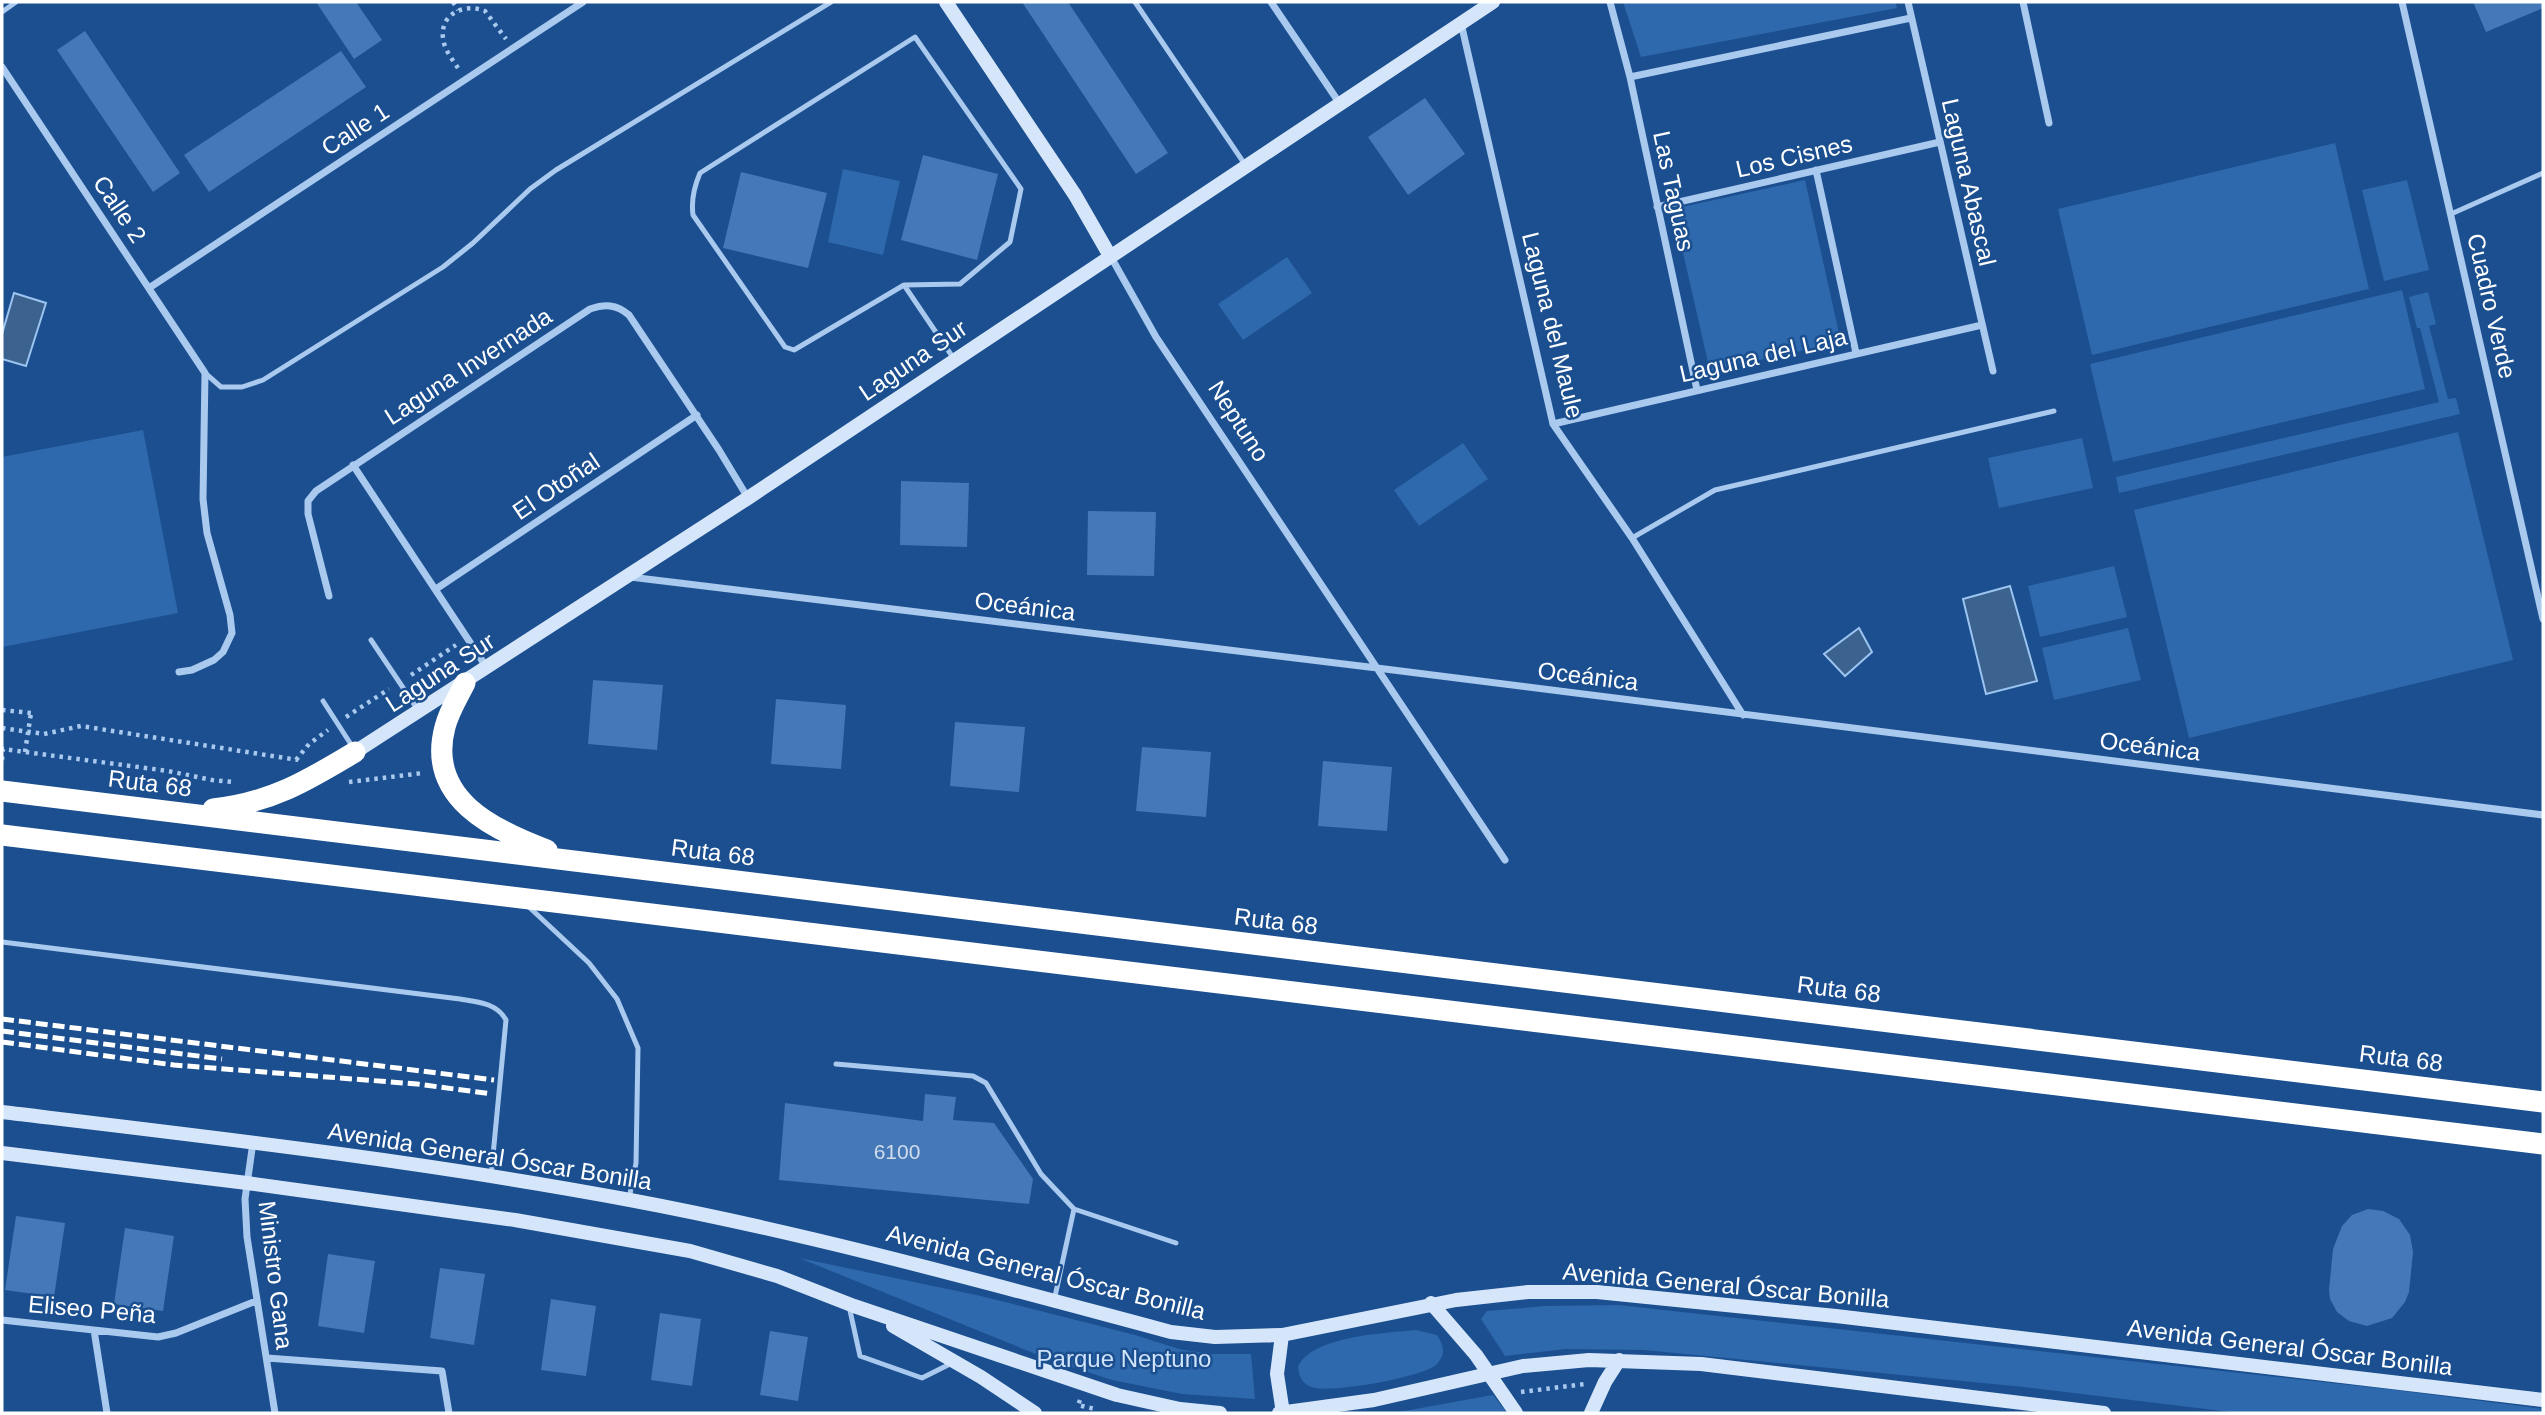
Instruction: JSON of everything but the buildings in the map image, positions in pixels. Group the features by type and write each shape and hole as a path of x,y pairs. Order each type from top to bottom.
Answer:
{"highway":[{"path":"465,683 444,730 442,745 445,770 453,788 464,804 486,823 527,843 582,862"},
{"path":"182,813 230,807 270,797 300,785 355,752"},
{"name":"Ruta 68","path":"2,791 2543,1102"},
{"path":"2,835 2543,1144"}],"main road":[{"name":"Neptuno","path":"946,2 1075,195 1110,256"},
{"name":"Laguna Sur","path":"355,752 748,498 1493,2"},
{"name":"Avenida General Óscar Bonilla","path":"2,1112 253,1142 629,1199 906,1261 1171,1332 1215,1337 1282,1335 1431,1303 1528,1292 1597,1292 1864,1320 2543,1400"},
{"path":"2,1153 247,1183 514,1220 641,1241 778,1276 851,1304 1117,1395 1180,1409 1220,1413"},
{"path":"1431,1303 1462,1337 1516,1413"},
{"path":"851,1304 955,1361 1035,1413"},
{"path":"1282,1335 1277,1374 1282,1413 1374,1400 1558,1361 1619,1360 1701,1364 2104,1413"},
{"path":"1591,1413 1605,1382 1619,1360"}],"street":[{"name":"Calle 1","path":"149,288 583,2"},
{"path":"1271,2 1340,104"},
{"name":"Las Taguas","path":"1610,2 1630,77 1698,390"},
{"name":"Laguna Abascal","path":"1908,2 1993,371"},
{"path":"2023,2 2049,123"},
{"name":"Cuadro Verde","path":"2402,2 2543,619"},
{"path":"1630,77 1911,18"},
{"name":"Laguna del Maule","path":"1461,23 1553,424 1632,538 1743,715"},
{"name":"Calle 2","path":"2,67 205,373"},
{"name":"Los Cisnes","path":"1657,207 1940,142"},
{"path":"1816,170 1856,353"},
{"name":"Neptuno","path":"1110,256 1156,337 1505,860"},
{"name":"Laguna Invernada","path":"353,465 590,309 610,305 629,316 697,415 748,498"},
{"name":"Laguna del Laja","path":"1553,424 1982,325"},
{"path":"179,672 192,670 214,660 223,652 232,633 203,506 205,373"},
{"name":"El Otoñal","path":"436,589 697,415"},
{"path":"329,596 308,514 308,501 316,491 353,465 488,668"},
{"name":"Oceánica","path":"627,576 2543,815"},
{"name":"Ministro Gana","path":"253,1142 247,1183 247,1237 275,1413"},
{"name":"Eliseo Peña","path":"2,1320 140,1336 176,1334 256,1301"},
{"path":"94,1331 107,1413"},
{"path":"267,1358 442,1371 449,1413"}],"lane":[{"path":"2,12 16,2"},
{"path":"205,373 222,387 232,388 253,384 272,375 443,267 473,243 530,189 556,170 831,2"},
{"path":"1135,2 1245,166"},
{"path":"915,37 1021,189 1010,242 960,284 904,285 794,350 785,347 693,215 692,205 700,173 915,37"},
{"path":"2451,214 2543,173"},
{"path":"904,285 954,360"},
{"path":"1632,538 1715,490 2054,411"},
{"path":"371,640 419,713"},
{"path":"323,701 355,752"},
{"path":"520,898 589,962 617,999 638,1048 636,1163 629,1199"},
{"path":"2,942 469,1000 494,1007 502,1012 506,1020 490,1177"},
{"path":"836,1064 973,1076 986,1083 1041,1174 1074,1209 1176,1242"},
{"path":"1054,1301 1074,1209"},
{"path":"851,1304 860,1356 922,1378 955,1361"}],"path":[{"path":"453,2 458,10"},
{"path":"465,79 443,41 445,23 458,10 467,7 485,11 512,48"},
{"path":"2,710 31,713 25,752"},
{"path":"2,728 44,734 80,726 324,764 338,783 445,770"},
{"path":"2,760 3,749 168,771"},
{"path":"1503,1394 1605,1382"}],"green space":[{"path":"1623,2 1895,2 1897,8 1641,57"},
{"path":"2335,143 2369,289 2092,355 2058,209"},
{"path":"843,169 900,181 883,255 828,242"},
{"path":"1805,180 1841,342 1710,371 1673,209"},
{"path":"2407,180 2429,270 2384,281 2362,190"},
{"path":"1287,257 1312,293 1243,340 1218,304"},
{"path":"2402,290 2425,389 2113,462 2090,364"},
{"path":"2428,292 2436,324 2429,326 2448,399 2456,398 2460,414 2119,493 2116,477 2439,402 2409,297"},
{"path":"143,430 178,613 2,647 2,457"},
{"path":"2458,432 2513,660 2189,738 2134,510"},
{"path":"2082,438 2093,488 1999,508 1988,458"},
{"path":"1463,443 1488,479 1419,526 1394,490"},
{"path":"2114,566 2127,617 2040,637 2028,586"},
{"path":"2128,628 2141,680 2054,700 2042,648"},
{"name":"Parque Neptuno","path":"799,1258 981,1296 1135,1335 1179,1349 1210,1354 1251,1354 1255,1399 1182,1394 1112,1380 1048,1359"},
{"path":"1618,1305 2395,1390 2543,1409 2543,1413 2239,1413 2024,1387 1644,1350 1566,1349 1505,1356 1481,1319 1487,1311 1545,1306"},
{"path":"1416,1330 1437,1335 1442,1346 1440,1360 1429,1369 1397,1379 1322,1389 1306,1384 1300,1376 1298,1367 1306,1357 1333,1342"},
{"path":"1493,1395 1507,1413 1393,1413"}],"shaded area":[{"path":"14,293 46,303 26,366 2,359 2,334"},
{"path":"2010,586 2037,681 1986,694 1963,599"},
{"path":"1859,628 1872,652 1845,676 1824,654"}],"railway":[{"path":"2,1019 494,1080"},
{"path":"2,1031 222,1059"},
{"path":"2,1042 174,1065 417,1084 492,1094"}]}
